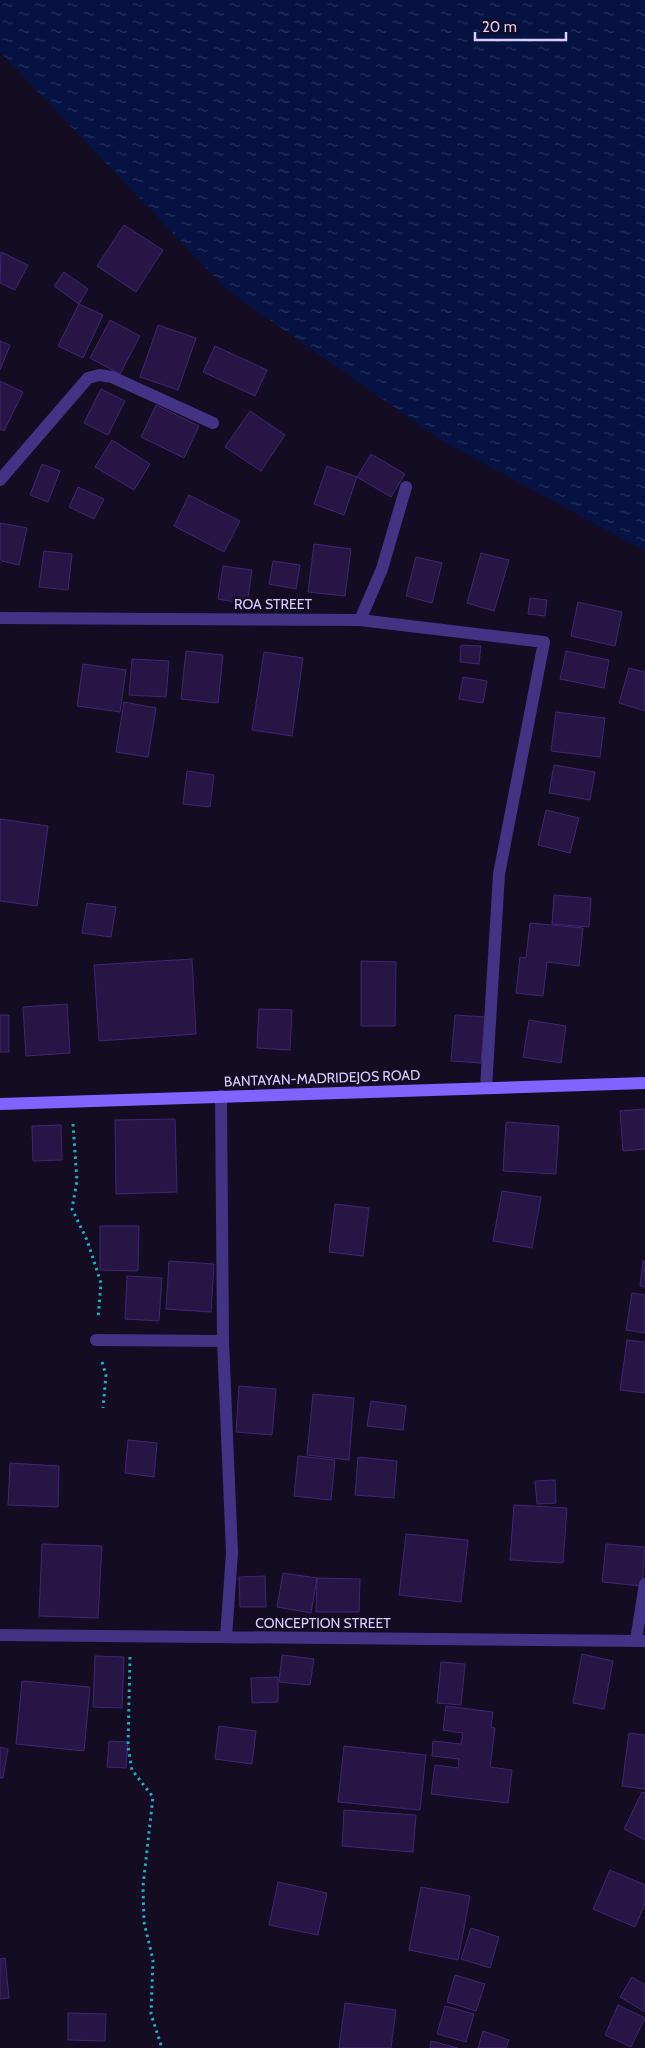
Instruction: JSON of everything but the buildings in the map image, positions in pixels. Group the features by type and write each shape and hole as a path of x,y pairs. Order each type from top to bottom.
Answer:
{"street":[{"path":"0,480 88,378 99,375 112,377 213,423"},
{"path":"360,620 382,569 406,487"},
{"name":"ROA STREET","path":"0,618 360,620 544,642 499,874 486,1088"},
{"name":"BANTAYAN-MADRIDEJOS ROAD","path":"0,1104 645,1083"},
{"path":"221,1096 223,1341 232,1553 226,1637"},
{"path":"96,1340 223,1341"},
{"path":"640,1641 645,1584"},
{"name":"CONCEPTION STREET","path":"0,1635 640,1641"}],"path":[{"path":"72,1103 77,1181 72,1209 87,1240 101,1283 96,1340 106,1375 103,1408"},
{"path":"131,1636 128,1747 132,1770 153,1797 143,1886 144,1922 153,1960 151,2014 162,2048"}],"water":[{"path":"0,0 645,0 645,551 439,439 226,289 0,52"}]}
